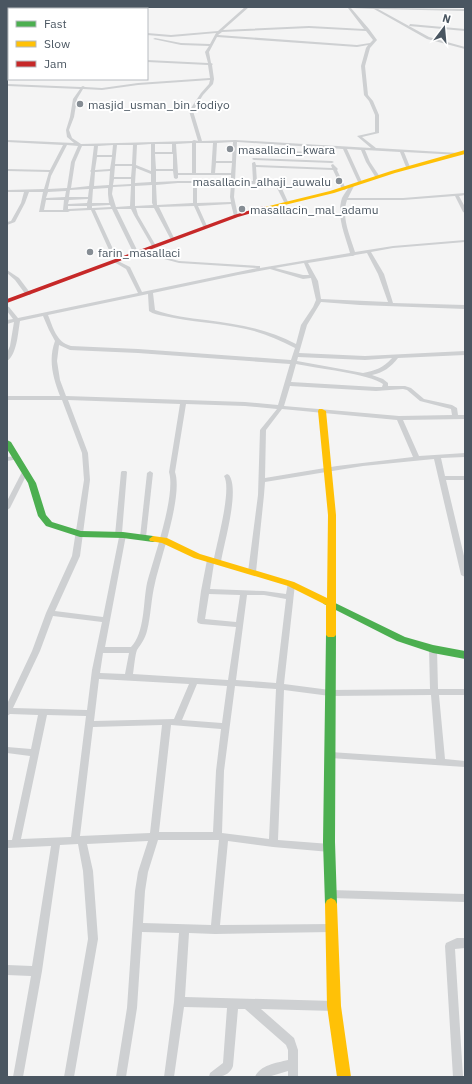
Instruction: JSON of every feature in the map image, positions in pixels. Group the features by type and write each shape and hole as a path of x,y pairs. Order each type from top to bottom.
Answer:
{"street":[{"path":"200,141 191,111 202,94 211,84 211,64 207,52 220,31 246,7"},
{"path":"325,7 465,10"},
{"path":"349,8 375,40 368,48 363,66 365,91 378,115 377,133 359,136 375,149"},
{"path":"374,8 428,38 465,48"},
{"path":"406,25 465,30"},
{"path":"148,35 171,36 220,31 316,27 368,30"},
{"path":"148,35 181,44 210,45"},
{"path":"216,36 357,46 372,44"},
{"path":"148,61 211,64"},
{"path":"7,85 102,89 138,84 212,79"},
{"path":"80,145 70,138 68,134 72,115 72,105 76,96 83,87"},
{"path":"7,148 8,141 65,145 235,141 363,149 464,153"},
{"path":"194,141 194,174"},
{"path":"213,174 215,141"},
{"path":"235,141 232,188 236,216"},
{"path":"174,142 178,182"},
{"path":"254,142 255,183"},
{"path":"153,143 154,206 172,238"},
{"path":"115,144 112,178 112,204 138,252 179,262 270,269 303,277 313,276"},
{"path":"135,144 133,207 154,246"},
{"path":"65,145 52,172 41,212 68,211 112,204"},
{"path":"68,211 65,210 66,199 73,162 80,145"},
{"path":"96,145 89,198 90,208 111,250 118,260 128,268 141,294"},
{"path":"325,147 336,169 352,185"},
{"path":"345,148 352,185 344,199 342,215 353,255"},
{"path":"363,149 378,177"},
{"path":"254,150 328,154"},
{"path":"401,150 408,168"},
{"path":"153,153 174,153"},
{"path":"7,301 205,226 236,216 464,153"},
{"path":"94,156 114,156"},
{"path":"254,159 332,162"},
{"path":"214,162 234,162"},
{"path":"92,171 134,166 154,171 194,174 234,174"},
{"path":"254,166 336,169"},
{"path":"7,170 52,172"},
{"path":"112,178 133,178"},
{"path":"7,192 178,182 255,183 277,184 286,202"},
{"path":"195,182 195,204 205,226"},
{"path":"7,224 13,222 23,203 27,191"},
{"path":"456,194 465,212"},
{"path":"344,199 403,199 465,194"},
{"path":"45,199 89,198"},
{"path":"66,205 114,209 233,202"},
{"path":"7,322 238,273 306,263 393,247 465,241"},
{"path":"369,252 381,274 391,304"},
{"path":"252,572 261,495 263,430 281,407 304,325 316,307 318,300 313,276 306,263"},
{"path":"7,271 17,279 28,294"},
{"path":"150,292 152,311 154,312 177,318 254,329 281,338 298,348"},
{"path":"318,300 465,307"},
{"path":"7,308 16,320 13,346 7,360"},
{"path":"45,314 57,342 63,347 293,362 356,373 381,380 386,384 385,388"},
{"path":"57,342 54,361 57,380 65,398 85,459 87,480 80,534 72,567 50,613 36,651 7,712 90,713"},
{"path":"296,355 336,358 396,357 465,353"},
{"path":"356,373 372,374 383,370 391,364 396,357"},
{"path":"288,384 337,388 404,387 409,389 422,400 454,408 456,418"},
{"path":"7,398 65,398 183,402 281,407 399,418 465,417"},
{"path":"129,677 133,650 139,644 141,638 150,585 164,540 174,484 172,472 183,402"},
{"path":"322,411 332,515 330,848 334,1006 344,1077"},
{"path":"399,418 416,457"},
{"path":"7,442 32,483 42,516 49,524 80,534 120,535 164,540 197,556 291,584 401,639 433,649 465,655"},
{"path":"261,480 327,468 416,457 465,455"},
{"path":"437,456 465,575"},
{"path":"7,459 17,458"},
{"path":"7,508 25,472"},
{"path":"69,1077 93,939 93,914 88,871 78,840 95,676 107,620 120,535 124,472"},
{"path":"143,537 150,472"},
{"path":"227,476 229,479 230,496 205,592 201,621 240,625"},
{"path":"442,478 465,478"},
{"path":"273,843 280,686 291,584"},
{"path":"205,592 244,593 289,597"},
{"path":"215,930 220,836 220,771 244,593"},
{"path":"50,613 107,620"},
{"path":"433,649 441,763"},
{"path":"100,650 133,650"},
{"path":"95,676 280,686 330,693 465,692"},
{"path":"178,722 194,681"},
{"path":"43,713 35,753 11,844 154,837 220,836 273,843 330,848"},
{"path":"121,1077 132,1008 140,892 143,872 154,837 167,722"},
{"path":"89,724 178,722 226,726"},
{"path":"7,750 35,753"},
{"path":"330,755 465,766"},
{"path":"18,1077 37,971 56,841"},
{"path":"331,894 465,898"},
{"path":"138,927 215,930 332,928"},
{"path":"169,1077 179,1002 184,929"},
{"path":"458,1077 450,946 457,943 465,943"},
{"path":"7,970 37,971"},
{"path":"179,1002 334,1006"},
{"path":"214,1077 228,1066 233,1004"},
{"path":"249,1005 290,1042 293,1050 293,1077"},
{"path":"260,1077 265,1072 293,1064"}],"traffic: fast":[{"path":"7,442 32,483 42,516 49,524 80,534 123,535 153,539"},
{"path":"327,602 401,639 433,649 465,655"},
{"path":"331,635 329,842 331,904"}],"traffic: slow":[{"path":"264,208 332,192 393,172 465,152"},
{"path":"322,411 332,515 331,635"},
{"path":"153,539 164,540 197,556 291,584 327,602"},
{"path":"331,904 334,1006 344,1077"}],"traffic: jam":[{"path":"7,301 236,216 264,208"}],"place":[{"name":"masjid_usman_bin_fodiyo","path":"80,104"},
{"name":"masallacin_kwara","path":"230,149"},
{"name":"masallacin_alhaji_auwalu","path":"339,181"},
{"name":"masallacin_mal_adamu","path":"242,209"},
{"name":"farin_masallaci","path":"90,252"}]}
